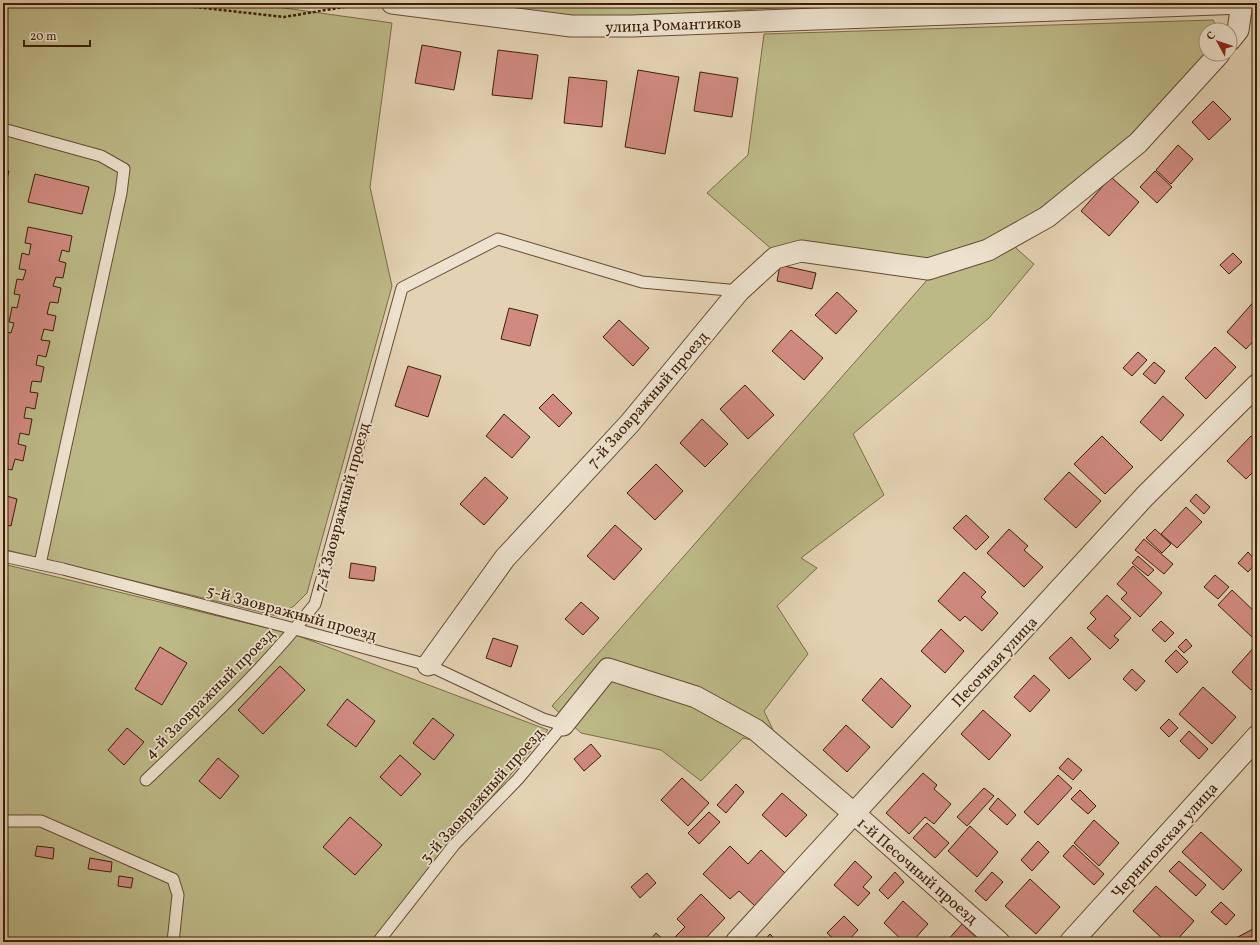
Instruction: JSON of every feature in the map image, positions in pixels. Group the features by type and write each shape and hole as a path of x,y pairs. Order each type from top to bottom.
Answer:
{"street":[{"name":"улица Романтиков","path":"392,3 572,26 632,26 1243,3"},
{"path":"1238,30 1243,3"},
{"name":"7-й Заовражный проезд","path":"428,665 505,558 630,423 739,291 775,258 801,251 928,269 988,250 1047,217 1138,143 1213,62"},
{"name":"Песочная улица","path":"736,942 1145,496 1257,385"},
{"name":"1-й Песочный проезд","path":"563,725 608,669 696,697 756,730 854,813 999,942"},
{"name":"Черниговская улица","path":"1071,942 1257,737"}],"lane":[{"path":"3,129 101,156 124,169 121,193 40,564"},
{"name":"7-й Заовражный проезд","path":"296,629 315,604 402,288 498,239 642,282 739,291"},
{"name":"5-й Заовражный проезд","path":"3,556 296,629 428,665 543,719 563,725"},
{"name":"4-й Заовражный проезд","path":"146,780 224,706 296,629"},
{"name":"3-й Заовражный проезд","path":"378,942 454,845 518,779 563,725"},
{"path":"3,821 41,821 172,879 178,895 173,942"}],"path":[{"path":"159,3 284,17 368,3"}],"shaded area":[{"path":"3,3 248,3 392,23 370,187 392,286 307,593 294,606 277,616 3,549"},
{"path":"474,3 912,3 808,6 638,16 573,16"},
{"path":"1213,20 1214,22 1198,22 1199,62 1132,141 1039,209 1003,232 1018,250 1034,264 989,318 853,434 884,495 801,558 817,568 777,606 808,654 764,711 774,732 765,743 743,738 701,781 661,750 581,733 552,706 928,279 775,252 707,193 748,155 764,34"},
{"path":"3,564 296,635 548,730 371,942 3,942"}],"building":[{"path":"422,45 461,52 454,90 415,83"},
{"path":"498,50 538,55 532,99 492,95"},
{"path":"638,70 679,77 665,154 625,147"},
{"path":"700,72 738,78 732,117 694,111"},
{"path":"569,77 607,81 602,127 564,123"},
{"path":"1213,101 1231,119 1209,140 1192,122"},
{"path":"1178,145 1193,159 1171,184 1156,170"},
{"path":"3,169 9,171 3,196"},
{"path":"1155,171 1172,187 1157,203 1140,187"},
{"path":"35,174 89,187 82,214 28,202"},
{"path":"1111,177 1139,202 1109,236 1081,211"},
{"path":"28,227 72,236 69,252 62,250 59,261 66,263 63,278 56,277 53,286 61,288 58,303 50,302 47,314 56,316 53,331 44,329 41,340 50,341 46,357 38,355 36,365 44,367 41,382 32,381 30,392 38,393 35,409 26,407 24,418 32,419 29,435 20,433 18,444 26,446 23,461 15,459 12,470 3,468 3,358 5,359 8,349 3,346 6,332 11,333 14,323 9,322 12,307 17,308 20,295 14,294 17,279 23,280 26,270 19,269 22,253 29,255 31,244 25,243"},
{"path":"1233,253 1242,262 1229,274 1220,265"},
{"path":"780,265 816,273 812,289 777,281"},
{"path":"837,292 857,311 836,334 815,315"},
{"path":"1257,298 1257,337 1246,349 1227,332"},
{"path":"509,308 538,315 530,346 501,339"},
{"path":"619,320 649,348 633,366 603,337"},
{"path":"791,330 823,358 804,380 772,351"},
{"path":"1215,347 1236,367 1206,399 1185,378"},
{"path":"1138,352 1147,360 1132,376 1123,368"},
{"path":"1154,362 1165,371 1155,384 1143,374"},
{"path":"408,366 441,376 428,417 395,406"},
{"path":"745,385 774,415 748,439 720,409"},
{"path":"553,394 572,413 559,427 539,408"},
{"path":"1163,396 1184,415 1161,441 1140,422"},
{"path":"504,414 530,437 512,458 486,436"},
{"path":"702,419 728,444 705,467 680,443"},
{"path":"1102,436 1133,467 1105,494 1074,464"},
{"path":"1251,436 1257,441 1257,468 1246,479 1227,461"},
{"path":"656,464 683,491 655,520 627,493"},
{"path":"1069,472 1101,501 1076,528 1044,499"},
{"path":"485,477 508,498 484,525 460,504"},
{"path":"1196,494 1210,507 1204,514 1190,501"},
{"path":"3,495 17,499 11,526 3,524"},
{"path":"1186,507 1202,522 1177,548 1161,534"},
{"path":"966,515 989,537 976,550 953,528"},
{"path":"615,525 642,549 614,580 587,556"},
{"path":"1009,529 1028,546 1024,550 1043,567 1024,587 987,553"},
{"path":"1155,529 1171,544 1162,553 1146,538"},
{"path":"1144,539 1173,564 1164,574 1135,550"},
{"path":"1248,552 1257,562 1248,572 1238,563"},
{"path":"1138,556 1154,570 1148,576 1132,563"},
{"path":"351,563 376,567 374,581 349,578"},
{"path":"1133,566 1162,593 1140,617 1121,599 1127,593 1117,584"},
{"path":"964,572 986,592 981,597 998,613 982,631 965,616 960,621 938,601"},
{"path":"1215,575 1229,587 1218,599 1204,587"},
{"path":"1232,590 1257,614 1257,634 1253,638 1218,605"},
{"path":"1107,595 1131,618 1114,636 1119,640 1110,649 1087,628 1096,619 1090,613"},
{"path":"581,602 599,618 583,635 565,619"},
{"path":"1161,621 1174,633 1165,642 1152,630"},
{"path":"941,629 964,651 945,673 921,651"},
{"path":"1071,637 1091,659 1069,679 1049,658"},
{"path":"493,638 518,646 511,667 486,658"},
{"path":"1186,639 1192,646 1184,653 1178,647"},
{"path":"1255,646 1257,648 1257,684 1251,690 1232,672"},
{"path":"160,647 187,663 162,705 135,689"},
{"path":"1176,650 1188,662 1177,673 1165,661"},
{"path":"280,666 305,690 263,734 238,710"},
{"path":"1132,669 1145,681 1136,691 1123,679"},
{"path":"1034,675 1050,690 1030,712 1014,697"},
{"path":"881,678 911,706 892,728 862,700"},
{"path":"1203,687 1236,717 1212,744 1179,714"},
{"path":"347,699 375,721 356,747 327,725"},
{"path":"983,710 1011,735 989,760 961,734"},
{"path":"433,718 454,735 434,760 413,743"},
{"path":"1169,719 1178,728 1169,737 1160,728"},
{"path":"846,725 870,747 847,772 823,750"},
{"path":"127,728 144,742 124,765 108,750"},
{"path":"1189,731 1208,749 1199,759 1180,741"},
{"path":"591,744 601,756 584,771 574,759"},
{"path":"400,755 421,774 401,796 380,777"},
{"path":"218,758 239,776 220,799 199,781"},
{"path":"1068,758 1082,770 1073,780 1059,768"},
{"path":"923,773 937,785 934,789 951,804 934,824 925,817 909,834 886,813"},
{"path":"1058,775 1072,788 1038,825 1024,812"},
{"path":"682,778 709,803 688,826 661,800"},
{"path":"736,784 744,792 726,813 717,805"},
{"path":"984,788 994,796 967,826 957,817"},
{"path":"1080,790 1096,806 1088,814 1071,799"},
{"path":"782,793 807,815 786,837 762,815"},
{"path":"998,798 1016,815 1007,825 989,809"},
{"path":"709,812 720,822 699,844 688,833"},
{"path":"350,817 382,845 355,875 323,847"},
{"path":"1094,820 1119,843 1099,866 1074,843"},
{"path":"927,823 949,843 935,858 913,838"},
{"path":"970,826 998,852 977,877 948,851"},
{"path":"1201,832 1242,870 1223,890 1182,852"},
{"path":"1038,841 1049,852 1032,871 1021,860"},
{"path":"1073,845 1104,874 1094,885 1063,856"},
{"path":"37,846 54,848 53,859 35,856"},
{"path":"730,846 748,864 761,850 786,874 755,906 739,891 730,899 703,874"},
{"path":"90,858 112,862 111,872 88,869"},
{"path":"855,861 872,877 863,887 870,893 858,906 834,885"},
{"path":"1179,861 1206,885 1196,896 1169,871"},
{"path":"895,872 904,882 888,899 879,890"},
{"path":"992,872 1003,882 986,901 975,891"},
{"path":"647,873 656,883 640,898 631,887"},
{"path":"119,876 133,878 131,888 118,886"},
{"path":"1030,879 1060,907 1036,934 1005,906"},
{"path":"1156,886 1194,921 1175,942 1166,942 1133,911"},
{"path":"701,894 725,918 702,942 680,942 675,937 685,927 677,919"},
{"path":"903,901 928,924 912,942 904,942 884,923"},
{"path":"1221,902 1235,915 1226,925 1211,912"},
{"path":"844,916 858,930 847,942 837,942 827,933"},
{"path":"962,924 979,940 977,942 946,942"},
{"path":"1253,929 1257,935 1257,942 1238,942 1236,938"},
{"path":"656,933 666,942 648,942"},
{"path":"770,934 778,942 763,942"}]}
